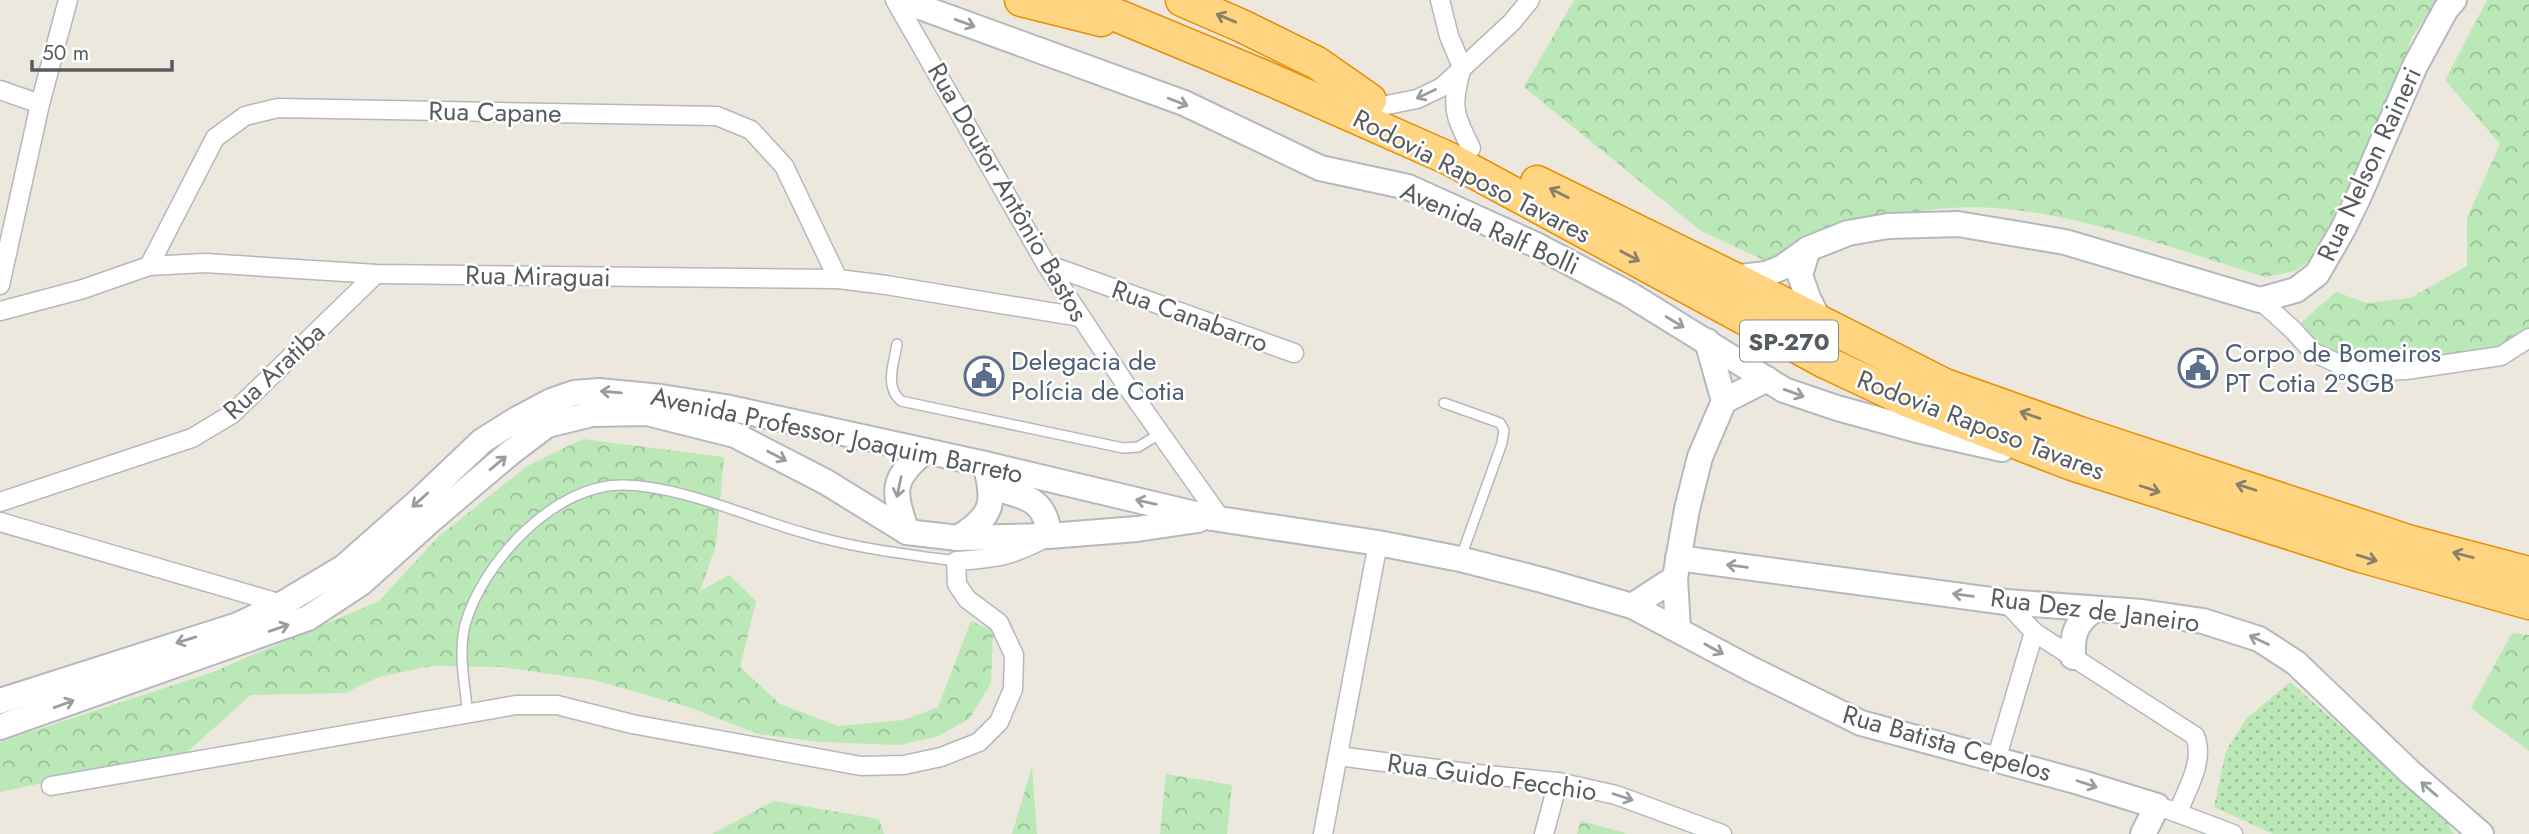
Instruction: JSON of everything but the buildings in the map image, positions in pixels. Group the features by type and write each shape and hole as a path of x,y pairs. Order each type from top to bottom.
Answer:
{"highway":[{"path":"1020,0 1182,41"},
{"name":"Rodovia Raposo Tavares","path":"1080,0 1182,41 1450,159 1825,362 1908,401 2071,464 2361,556 2529,603"},
{"name":"Rodovia Raposo Tavares","path":"1124,0 1376,103 1945,385 2080,433 2411,542 2529,573"},
{"path":"1182,0 1317,63 1376,103"}],"main road":[{"name":"Avenida Ralf Bolli","path":"898,0 1184,103 1320,168 1408,187 1536,245 1629,295 1784,390 1917,430 2071,464"},
{"name":"Rua Nelson Raineri","path":"2260,300 2297,290 2317,274 2360,196 2415,66 2454,0"},
{"path":"1733,278 1766,274 1783,267 1808,249 1848,233 1888,226 1958,224 2065,242 2260,300"},
{"path":"1808,249 1800,275 1820,321"},
{"path":"1678,629 1676,568 1687,509 1700,457 1724,401 1707,341"},
{"path":"1724,401 1767,379"},
{"name":"Avenida Professor Joaquim Barreto","path":"0,701 238,625 282,604 344,567 482,441 551,401 574,393 599,391 725,407 925,451 988,476 1460,559 1632,606"},
{"name":"Avenida Professor Joaquim Barreto","path":"0,727 308,618 361,583 431,520 547,425 593,414 647,413 735,435 826,482 907,531 957,549 1217,518"},
{"path":"907,531 896,501 897,483 907,466 925,451"},
{"path":"988,476 1039,506 1048,516 1049,536"},
{"path":"957,549 981,523 989,506 988,476"},
{"path":"1632,606 1676,568"},
{"name":"Rua Dez de Janeiro","path":"1676,568 2006,602 2142,612 2203,621 2259,639 2296,663 2411,773 2481,834"},
{"name":"Rua Batista Cepelos","path":"1632,606 1751,670 1861,723 2079,782 2167,809"},
{"path":"2073,657 2072,635 2081,619 2094,610"},
{"path":"2143,834 2167,809"}],"street":[{"path":"0,285 40,104 68,0"},
{"name":"Rua Doutor Antônio Bastos","path":"898,0 1046,264 1217,518"},
{"path":"1440,0 1449,36 1462,67 1454,94 1456,118 1471,148"},
{"path":"1376,103 1417,99 1442,87 1513,22 1530,0"},
{"path":"0,90 40,104"},
{"name":"Rua Capane","path":"149,266 215,138 245,116 278,108 718,116 751,130 784,166 838,279"},
{"name":"Rua Miraguai","path":"0,311 83,289 149,266 205,263 376,274 838,279 1080,317"},
{"name":"Rua Canabarro","path":"1046,264 1294,353"},
{"name":"Rua Aratiba","path":"0,502 192,438 232,414 376,274"},
{"path":"2260,300 2313,352 2356,372 2406,370 2501,356 2529,338"},
{"path":"0,522 282,604"},
{"path":"1323,834 1378,543"},
{"path":"51,786 516,705 557,705 632,724 861,766 904,765 942,757 979,742 999,722 1013,689 1014,655 999,624 967,599 957,584 957,549"},
{"path":"2006,602 2034,632 2195,736 2200,747 2199,758 2167,809 2233,834"},
{"path":"1996,760 2034,632"},
{"name":"Rua Guido Fecchio","path":"1338,756 1558,782 1616,794 1722,834"},
{"path":"1544,834 1558,782"}],"lane":[{"path":"897,344 890,385 894,395 901,401 1123,448 1138,447 1161,433"},
{"path":"1444,403 1500,423 1504,430 1502,443 1460,559"},
{"path":"468,715 462,657 465,627 474,598 493,567 520,534 550,510 586,492 622,485 663,490 806,534 871,549 957,549"}],"green space":[{"path":"1574,0 2437,0 2412,37 2360,189 2316,256 2295,271 2265,277 2096,225 2008,209 1965,207 1923,211 1882,220 1766,261 1701,231 1524,87"},
{"path":"2487,0 2529,0 2529,334 2500,353 2355,369 2312,349 2297,326 2336,292 2367,303 2410,298 2467,266 2467,218 2500,144 2445,80"},
{"path":"583,439 724,457 716,545 700,591 729,575 756,601 740,667 780,704 838,726 904,720 938,707 971,621 993,631 991,683 969,719 936,737 899,745 820,742 758,734 691,708 594,680 501,667 431,666 379,677 345,693 251,695 187,752 0,792 0,742 213,672 379,601 438,537 527,466"},
{"path":"2512,633 2529,635 2529,751 2471,708"},
{"path":"2290,682 2443,816 2454,834 2273,834 2214,807 2226,751 2246,719"},
{"path":"1032,766 1037,834 1012,834"},
{"path":"1166,774 1232,785 1227,834 1160,834"},
{"path":"774,801 879,819 884,834 712,834"},
{"path":"1581,821 1629,834 1577,834"}],"place":[{"name":"Corpo de Bomeiros PT Cotia 2ºSGB","path":"2198,368"},
{"name":"Delegacia de Polícia de Cotia","path":"984,376"}]}
